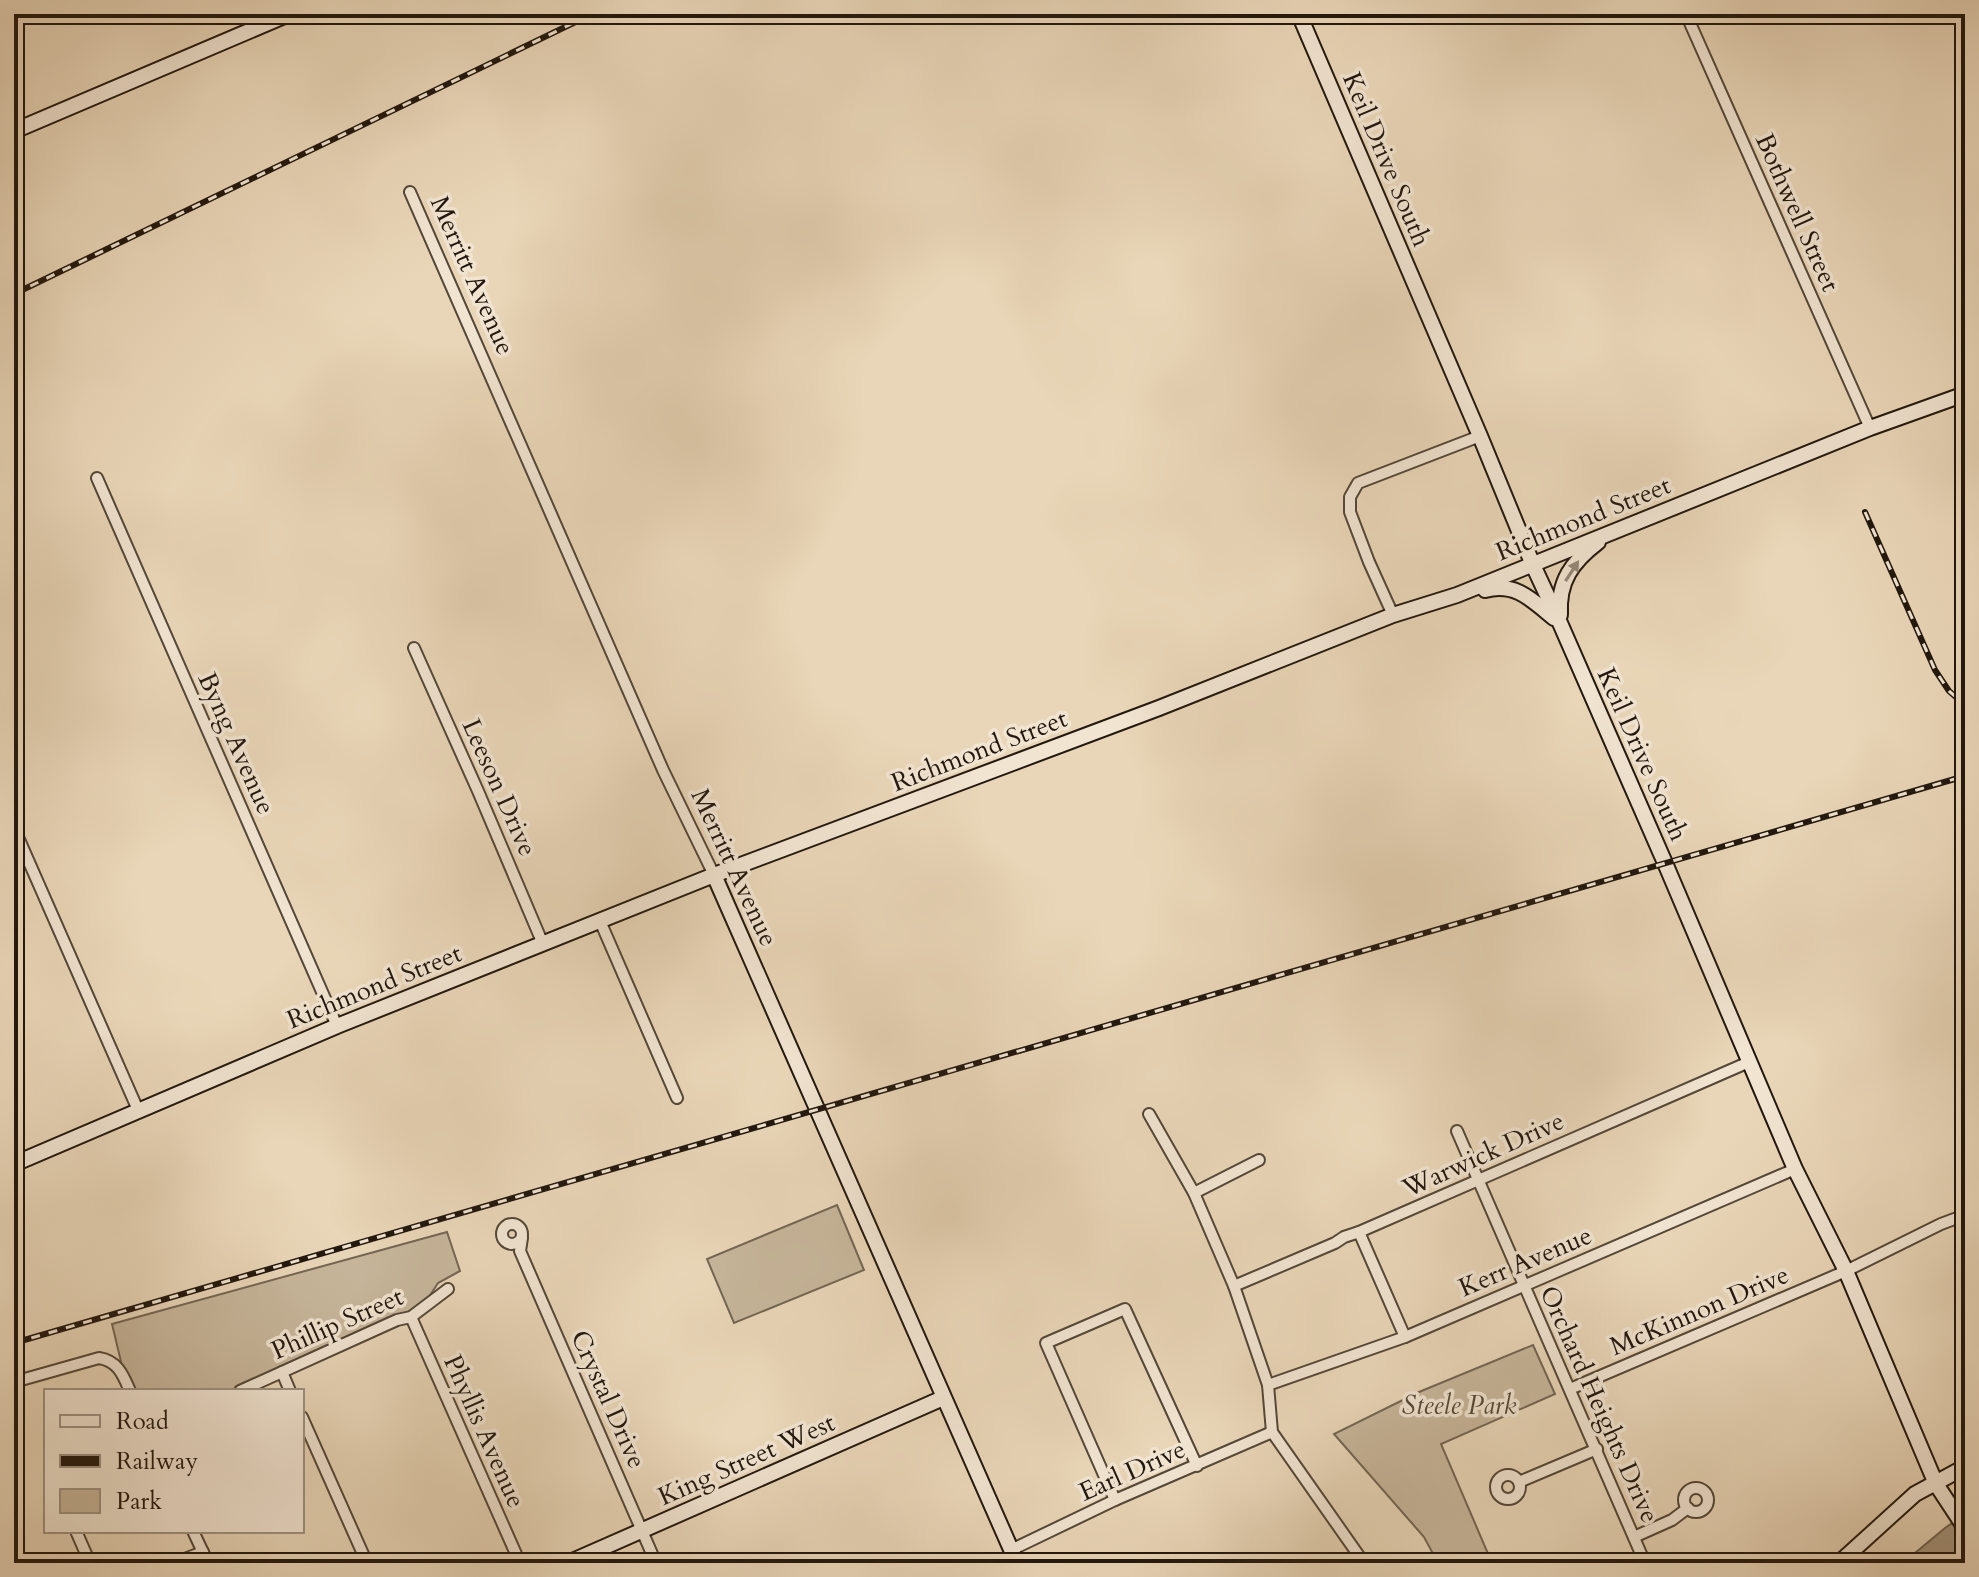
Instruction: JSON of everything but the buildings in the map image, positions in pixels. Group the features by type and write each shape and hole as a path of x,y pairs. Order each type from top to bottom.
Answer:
{"main road":[{"path":"14,131 289,14"},
{"name":"Keil Drive South","path":"1299,14 1533,565 1795,1169 1846,1271 1936,1484 1965,1528"},
{"name":"Richmond Street","path":"14,1164 337,1026 714,875 1159,708 1393,615 1457,595 1870,428 1965,394"},
{"path":"1560,623 1559,598 1568,571 1588,549 1611,532"},
{"path":"1457,595 1497,587 1520,591 1560,623"},
{"name":"Merritt Avenue","path":"714,875 1014,1556"},
{"name":"King Street West","path":"568,1563 943,1398"},
{"path":"1839,1563 1915,1494 1965,1467"}],"street":[{"name":"Bothwell Street","path":"1686,14 1870,428"},
{"name":"Merritt Avenue","path":"410,192 663,770 714,875"},
{"path":"1393,615 1350,512 1350,497 1358,483 1480,436"},
{"name":"Byng Avenue","path":"97,478 337,1026"},
{"name":"Leeson Drive","path":"414,648 543,944"},
{"path":"14,828 138,1110"},
{"path":"600,921 677,1098"},
{"name":"Warwick Drive","path":"1234,1286 1749,1062"},
{"path":"1149,1114 1194,1193 1234,1286 1268,1385 1272,1432 1364,1563"},
{"name":"Orchard Heights Drive","path":"1457,1131 1645,1563"},
{"path":"1194,1193 1259,1160"},
{"name":"Kerr Avenue","path":"1268,1385 1405,1337 1795,1169"},
{"name":"McKinnon Drive","path":"1570,1389 1846,1271 1965,1215"},
{"path":"508,1244 516,1244 522,1238 518,1225 513,1223 508,1224 501,1233 504,1240 508,1244 517,1248 522,1254"},
{"path":"1359,1232 1405,1337"},
{"name":"Crystal Drive","path":"522,1238 522,1254 656,1563"},
{"name":"Phillip Street","path":"244,1389 397,1320 411,1317 448,1289"},
{"path":"1115,1500 1046,1343 1125,1309 1197,1466"},
{"name":"Phyllis Avenue","path":"411,1317 520,1563"},
{"path":"14,1382 99,1358 109,1360 120,1369 129,1389"},
{"path":"282,1372 289,1389"},
{"path":"304,1421 367,1563"},
{"name":"Earl Drive","path":"1014,1556 1115,1500 1272,1432"},
{"path":"1519,1482 1597,1449"},
{"path":"1634,1537 1672,1520 1688,1508"},
{"path":"77,1533 90,1563"},
{"path":"194,1533 208,1563"},
{"path":"174,1563 203,1552"},
{"path":"863,1563 869,1559 878,1563"}],"green space":[{"path":"837,1205 864,1270 734,1323 707,1259"},
{"path":"447,1232 460,1271 438,1283 425,1303 414,1312 236,1389 133,1389 122,1366 112,1324"},
{"name":"Steele Park","path":"1533,1345 1555,1394 1441,1444 1492,1563 1438,1563 1424,1537 1334,1434 1419,1392"}],"shaded area":[{"path":"1965,1514 1965,1563 1903,1563 1945,1528"}],"railway":[{"path":"14,294 592,14"},
{"path":"1865,512 1935,670 1949,691 1965,705"},
{"path":"14,1343 1965,776"}]}
